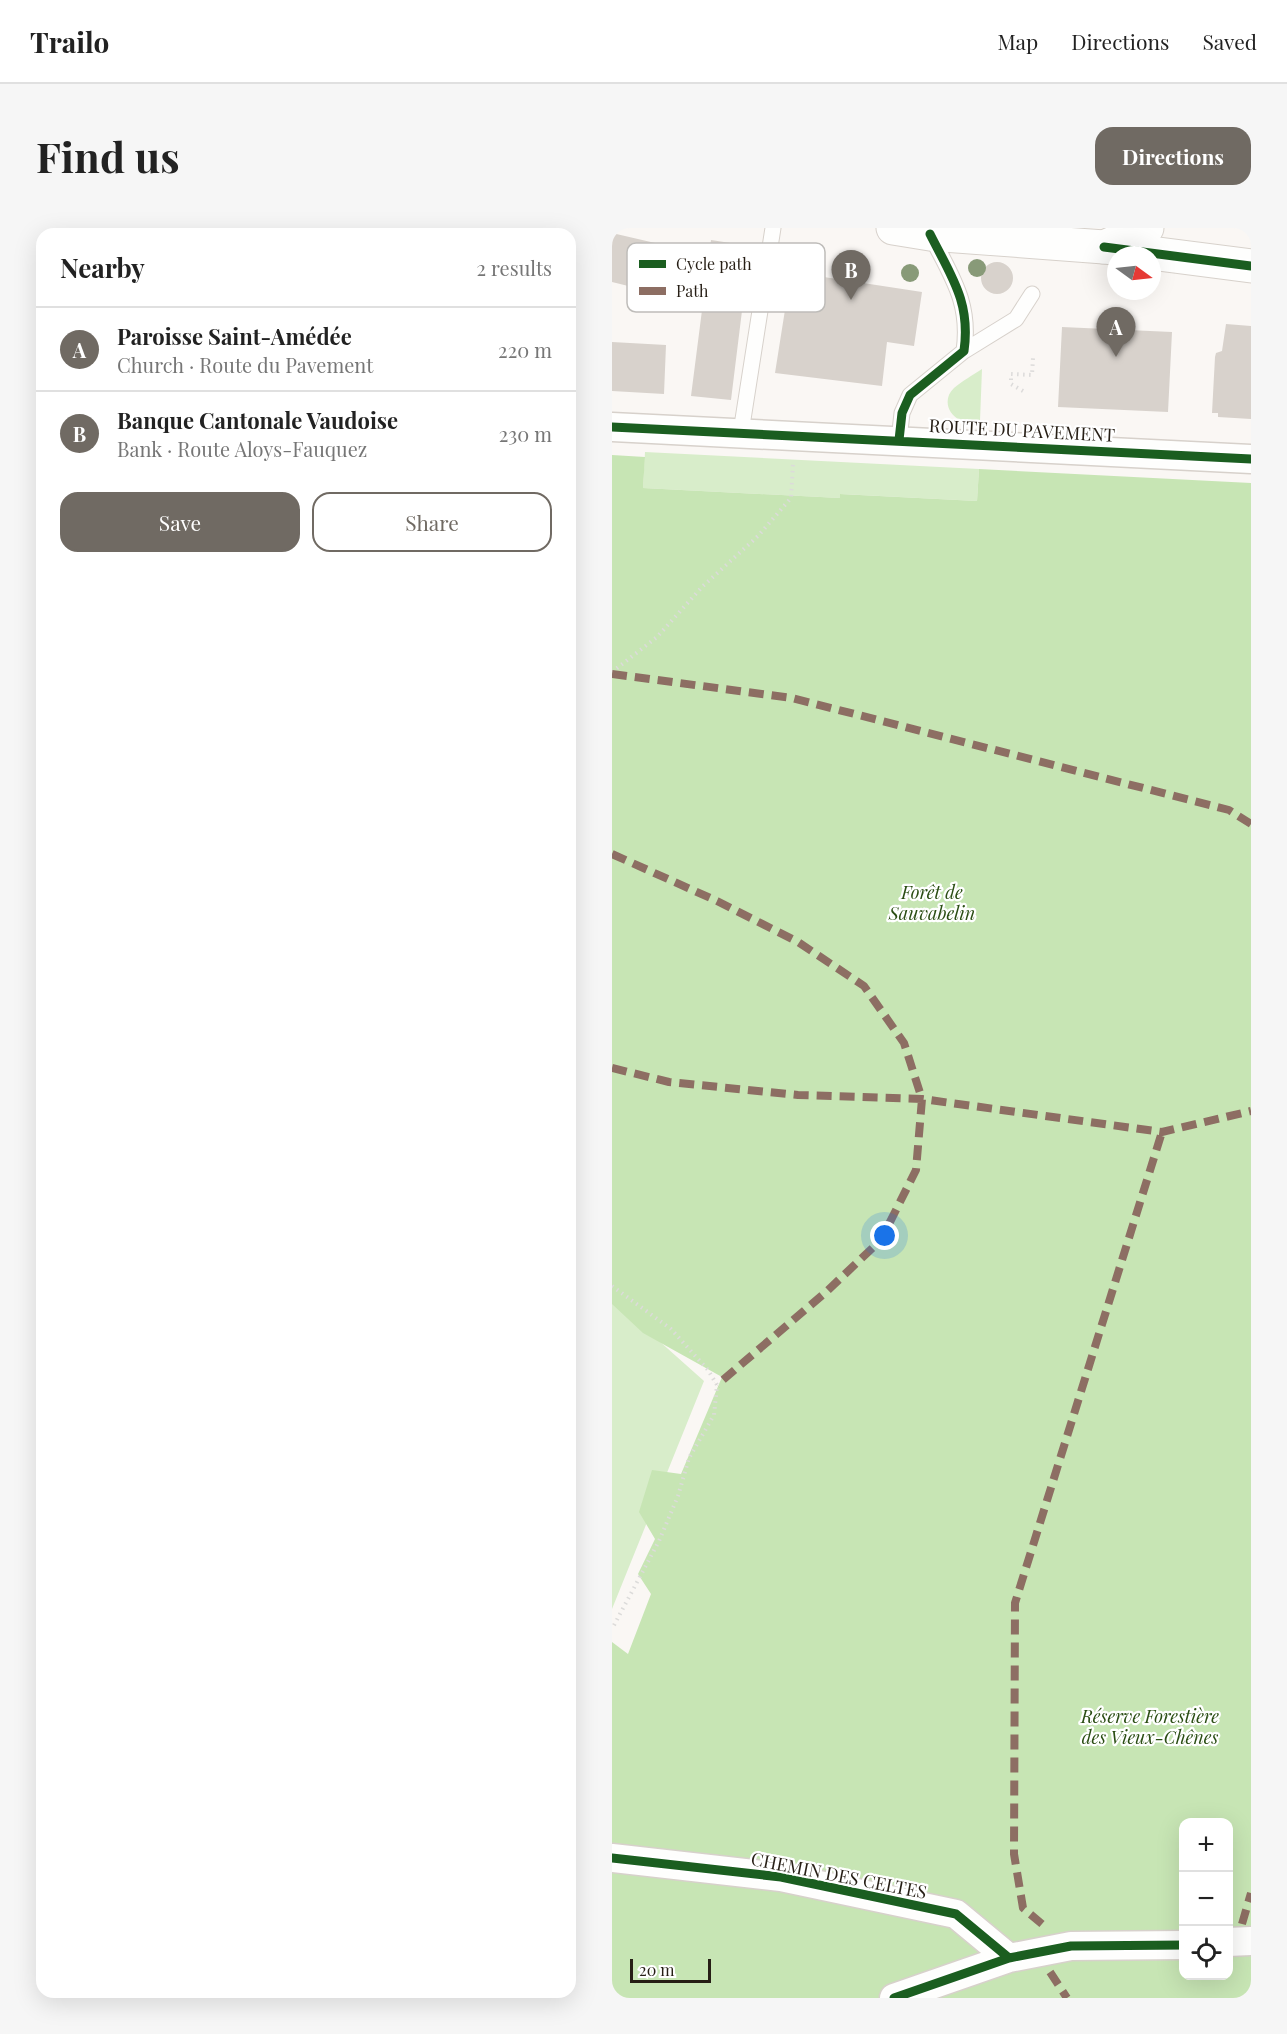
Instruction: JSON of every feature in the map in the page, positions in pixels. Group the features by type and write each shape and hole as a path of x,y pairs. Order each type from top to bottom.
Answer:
{"main road":[{"path":"892,228 930,234 1104,248 1251,266"},
{"path":"1104,248 1147,228"}],"street":[{"name":"ROUTE DU PAVEMENT","path":"612,427 1251,459"},
{"name":"CHEMIN DES CELTES","path":"612,1858 781,1877 956,1914 1009,1958"},
{"path":"1233,1942 1251,1941"},
{"path":"894,1998 1009,1958 1071,1946 1179,1945"}],"lane":[{"path":"771,243 773,228"},
{"path":"930,234 963,305 966,333 964,351"},
{"path":"898,440 902,413 910,395 964,351 1016,319 1032,294"},
{"path":"741,432 760,312"}],"path":[{"path":"1023,391 1011,384 1011,374 1032,375 1032,358"},
{"path":"612,672 657,637 702,587 758,536 790,498 794,457"},
{"path":"612,1286 671,1329 708,1370 717,1385 714,1415 689,1458 678,1496 659,1541 634,1593 612,1629"}],"green space":[{"path":"982,369 980,421 960,420 949,410 948,396 957,385"},
{"path":"645,452 979,469 977,501 841,494 840,498 643,488"},
{"name":"Forêt de Sauvabelin","path":"612,455 645,457 643,488 840,498 840,494 977,501 979,469 1251,483 1251,1998 612,1998 612,1642 628,1654 651,1594 638,1574 655,1539 639,1512 652,1470 681,1474 722,1377 643,1333 612,1304"},
{"path":"612,1299 704,1381 612,1609"}],"building":[{"path":"612,233 655,243 627,243 627,286 612,282"},
{"path":"711,240 730,243 711,243"},
{"path":"997,262 1008,267 1013,278 1008,289 997,294 986,289 981,278 986,267"},
{"path":"825,277 922,292 914,346 887,342 882,386 775,373 785,312 825,312"},
{"path":"702,312 742,312 731,400 691,396"},
{"path":"1226,324 1251,326 1251,419 1218,417 1218,413 1212,413 1215,357 1216,353 1222,351"},
{"path":"1062,327 1172,332 1168,412 1058,407"},
{"path":"612,342 666,345 664,394 612,391"}],"marked path":[{"path":"612,674 792,698 1229,810 1251,824"},
{"path":"612,854 717,901 798,942 864,986 904,1043 922,1099 916,1170 881,1240 826,1292 717,1385"},
{"path":"612,1068 669,1082 798,1095 922,1099 1162,1132 1251,1111"},
{"path":"1042,1924 1023,1908 1014,1854 1015,1603 1162,1132"},
{"path":"1242,1924 1251,1893"},
{"path":"1050,1972 1067,1998"}],"cycle path":[{"path":"899,440 902,413 910,395 964,351 965,318 958,290 930,234"},
{"path":"1104,247 1251,266"},
{"path":"612,427 1251,459"},
{"path":"612,1858 781,1877 956,1914 1009,1958"},
{"path":"894,1998 1009,1958 1071,1946 1179,1945"}],"place":[{"name":"Banque Cantonale Vaudoise","path":"851,300"},
{"name":"Paroisse Saint-Amédée","path":"1116,357"}],"park label":[{"name":"Réserve Forestière des Vieux-Chênes","path":"1150,1726"}]}
